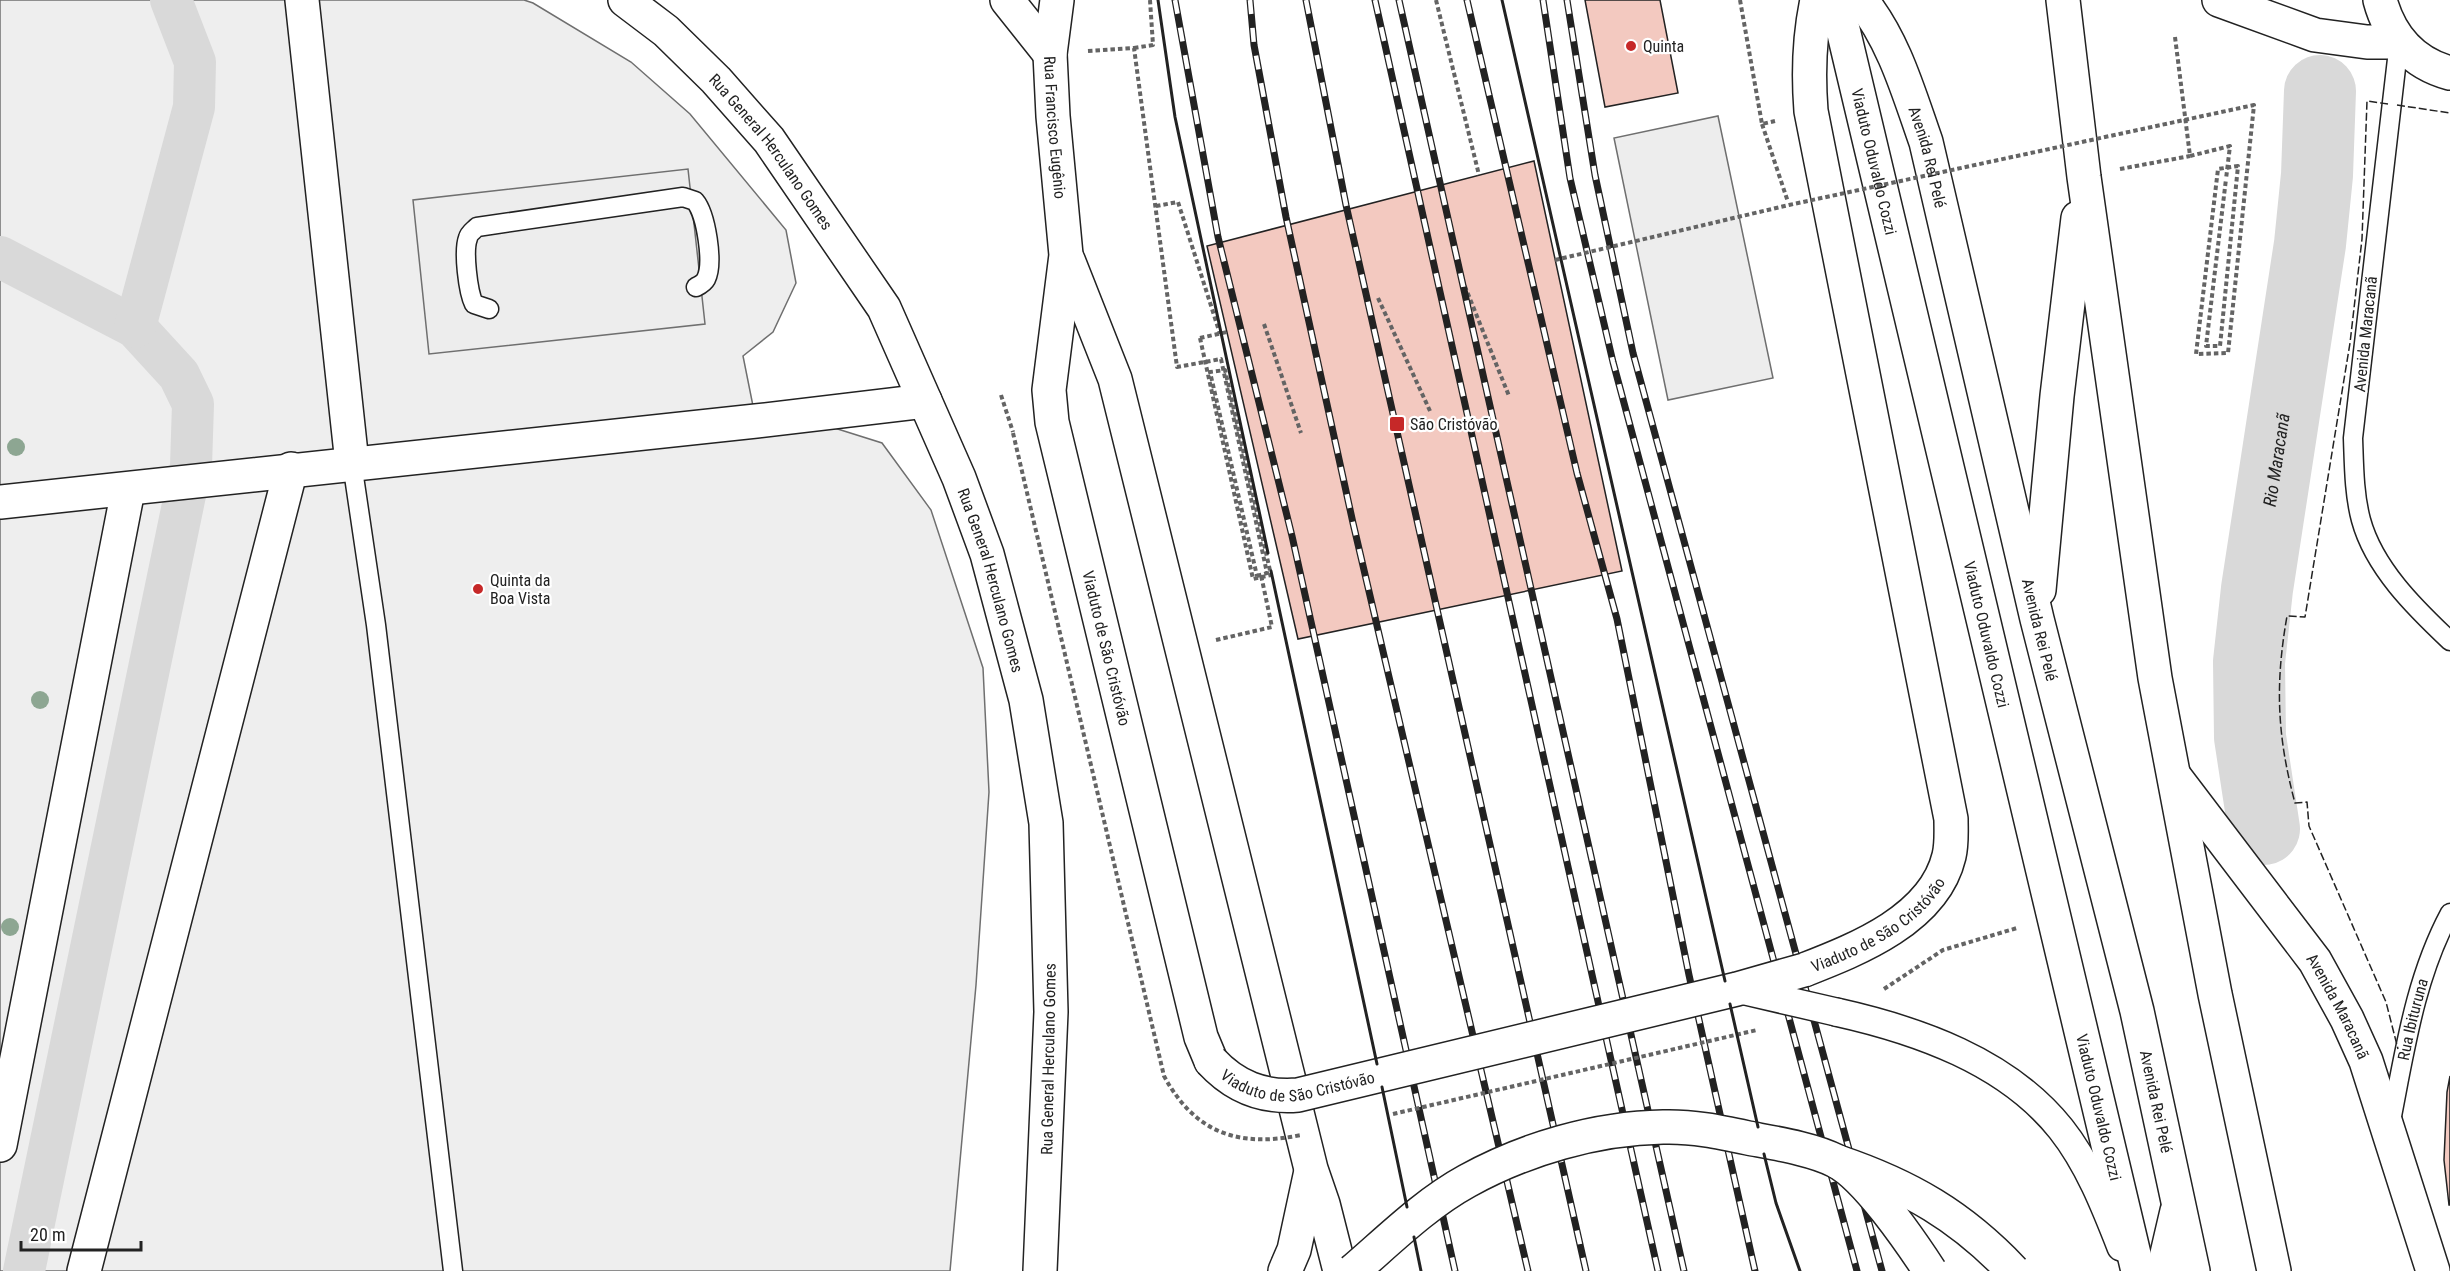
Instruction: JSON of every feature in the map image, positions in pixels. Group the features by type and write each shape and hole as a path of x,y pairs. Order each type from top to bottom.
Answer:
{"main road":[{"path":"302,0 352,463"},
{"name":"Rua General Herculano Gomes","path":"625,0 662,15 769,140 884,308 959,478 987,554 1026,700 1046,823 1051,1012 1040,1271"},
{"path":"1007,0 1050,54"},
{"name":"Rua Francisco Eugênio","path":"1057,0 1050,54 1053,116 1066,255"},
{"path":"1810,111 1808,66 1811,28 1817,0"},
{"name":"Viaduto Oduvaldo Cozzi","path":"1836,0 2138,1271"},
{"name":"Avenida Rei Pelé","path":"1861,0 1880,28 1902,73 1926,142 2037,619 2137,1011 2193,1271"},
{"path":"2062,0 2084,177 2155,678 2215,994 2274,1271"},
{"path":"2219,0 2316,35 2367,42 2399,42"},
{"path":"2380,0 2399,42 2414,57 2432,68 2450,73"},
{"name":"Viaduto de São Cristóvão","path":"1066,255 1050,406 1201,1037 1211,1061 1228,1078 1262,1094 1298,1095 1737,989 1804,969 1878,936 1907,917 1936,884 1946,866 1950,847 1951,819 1810,111"},
{"path":"2037,619 2057,396 2084,177"},
{"path":"1066,255 1115,379 1311,1169 1323,1204 1340,1271"},
{"path":"0,502 291,469 756,421 925,400"},
{"path":"84,1271 291,469"},
{"path":"0,1145 128,489"},
{"name":"Avenida Maracanã","path":"2175,777 2315,961 2347,1019 2366,1061 2433,1271"},
{"path":"1353,1271 1414,1218 1466,1181 1543,1148 1607,1132 1663,1126 1707,1129 1837,1161 1899,1185 1927,1199 1968,1229 2013,1271"},
{"path":"1837,1161 1859,1180 1930,1271"},
{"path":"1285,1271 1294,1250 1311,1169"},
{"path":"2163,1271 2179,1204"}],"street":[{"path":"1737,989 1884,1022 1936,1041 2022,1091 2061,1129 2084,1164 2113,1227 2129,1271"}],"lane":[{"name":"Avenida Maracanã","path":"2399,42 2354,438 2355,484 2361,520 2380,563 2450,641"},
{"path":"489,309 474,304 471,297 466,248 470,233 477,227 683,197 695,201 704,215 710,264 707,278 696,288"},
{"path":"352,463 376,626 453,1271"},
{"name":"Rua Ibituruna","path":"2389,1132 2414,1006 2438,935 2450,913"}],"path":[{"path":"1050,54 1153,45 1150,0"},
{"path":"1436,0 1479,175"},
{"path":"1740,0 1762,124 1789,205"},
{"path":"2175,37 2190,156"},
{"path":"1134,48 1177,367 1221,359 1267,573 1259,575"},
{"path":"1555,260 1789,205 2254,105 2228,353 2196,354 2218,169 2238,166 2220,346 2206,346 2226,179 2230,146 2084,177"},
{"path":"1762,124 1810,111"},
{"path":"1156,206 1178,202 1220,334"},
{"path":"1462,279 1509,396"},
{"path":"1378,298 1430,411"},
{"path":"1264,324 1301,434"},
{"path":"1181,649 1272,627 1259,575 1210,372 1225,370 1271,575 1253,579 1200,338 1227,332"},
{"path":"1001,395 1013,433 1164,1076 1177,1100 1195,1119 1230,1136 1264,1138 1311,1133"},
{"path":"1836,1012 1881,991 1943,950 2020,927"},
{"path":"1392,1114 1762,1029"}],"shaded area":[{"name":"Quinta da Boa Vista","path":"0,0 524,0 533,3 631,62 690,114 786,230 796,283 773,332 743,356 756,421 825,425 882,443 931,510 983,668 989,792 976,985 950,1271 0,1271"},
{"path":"1718,116 1773,378 1668,400 1614,138"},
{"path":"688,169 705,324 429,354 413,200"}],"building":[{"name":"Quinta","path":"1585,0 1660,0 1678,93 1605,107"},
{"name":"São Cristóvão","path":"1534,161 1622,571 1298,639 1207,246"},
{"path":"2450,1076 2449,1205 2444,1160 2447,1092"}],"waterway":[{"path":"135,327 194,107 195,62 171,0"},
{"name":"Rio Maracanã","path":"2264,829 2250,737 2249,662 2257,589 2310,244 2317,175 2320,91"},
{"path":"0,257 135,327 179,375 193,404 191,466 24,1271"}],"railway":[{"path":"1175,0 1218,237 1292,536 1455,1271"},
{"path":"1250,0 1254,45 1286,217 1353,523 1528,1271"},
{"path":"1306,0 1346,205 1586,1271"},
{"path":"1375,0 1658,1271"},
{"path":"1399,0 1684,1271"},
{"path":"1467,0 1577,473 1617,619 1689,975 1755,1271"},
{"path":"1543,0 1570,178 1613,362 1857,1271"},
{"path":"1567,0 1595,175 1633,353 1882,1271"}],"fence":[{"path":"2388,104 2367,101 2362,239 2350,343 2305,617 2287,616 2281,664 2280,710 2284,755 2295,803 2307,802 2309,826 2386,1002 2398,1049"},
{"path":"2397,105 2450,113"}],"wall":[{"path":"1158,0 1175,117 1268,553"},
{"path":"1502,0 1725,981"},
{"path":"1271,571 1377,1064"},
{"path":"1730,1004 1758,1127"},
{"path":"1382,1087 1407,1207"},
{"path":"1764,1154 1776,1203 1800,1271"},
{"path":"1414,1237 1421,1271"}],"place":[{"name":"Quinta","path":"1631,46"},
{"name":"São Cristóvão","path":"1397,424"},
{"name":"Quinta da Boa Vista","path":"478,589"}]}
